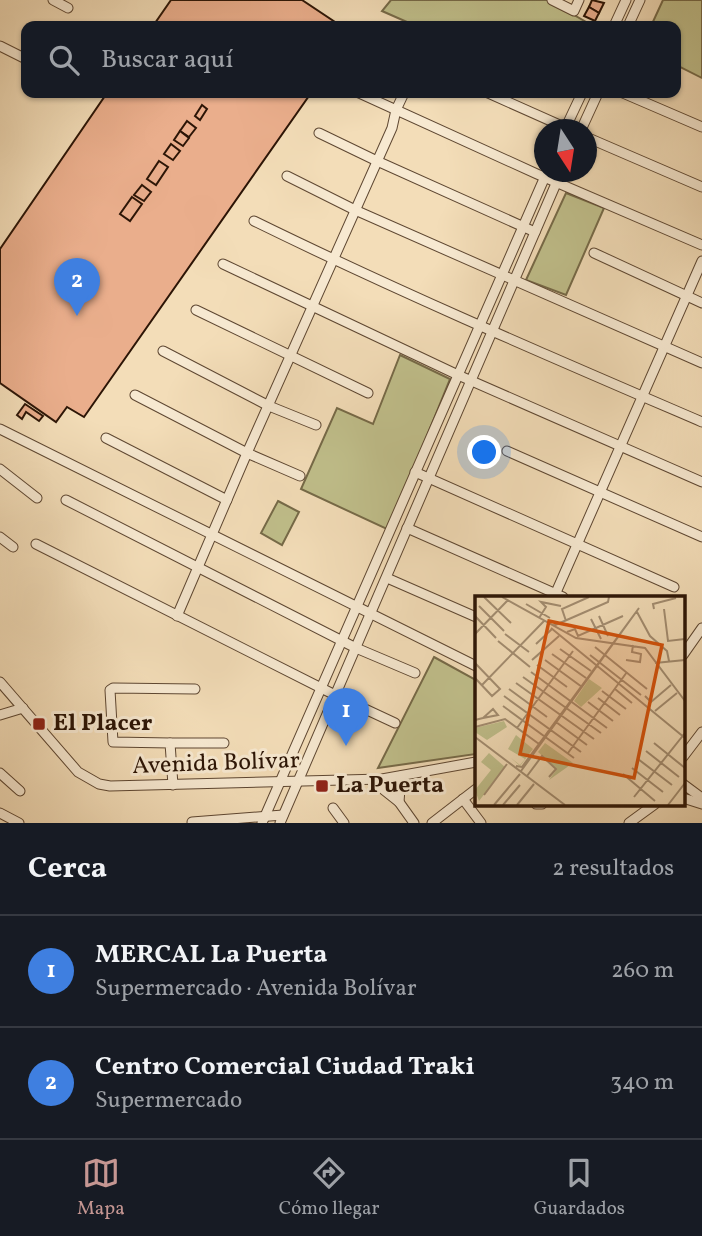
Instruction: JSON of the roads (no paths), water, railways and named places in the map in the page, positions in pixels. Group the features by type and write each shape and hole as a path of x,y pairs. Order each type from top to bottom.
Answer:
{"street":[{"path":"52,0 68,8"},
{"path":"552,0 574,11 579,0"},
{"path":"616,21 626,0"},
{"path":"630,21 640,0"},
{"path":"0,46 21,56"},
{"path":"370,98 534,169"},
{"path":"177,616 392,128 402,98"},
{"path":"499,98 547,119"},
{"path":"571,119 580,98"},
{"path":"586,119 596,98"},
{"path":"635,98 702,127"},
{"path":"319,133 377,162 535,232"},
{"path":"597,142 702,187"},
{"path":"287,176 355,210 702,363"},
{"path":"264,819 542,182"},
{"path":"192,822 282,819 556,182"},
{"path":"558,182 702,245"},
{"path":"254,222 491,332 702,422"},
{"path":"594,253 702,303"},
{"path":"407,528 558,596 620,446 702,261"},
{"path":"223,264 458,375 702,482"},
{"path":"196,310 368,393"},
{"path":"163,351 269,406 316,425"},
{"path":"135,395 247,453 300,476"},
{"path":"0,429 475,666"},
{"path":"106,438 227,500"},
{"path":"507,452 702,537"},
{"path":"0,469 37,498"},
{"path":"415,472 674,587"},
{"path":"66,500 356,648 415,673"},
{"path":"0,537 13,547"},
{"path":"36,544 322,689 395,723"},
{"path":"387,578 475,617"},
{"path":"684,653 702,628"},
{"name":"Avenida Bolívar","path":"0,682 4,692 23,708 78,772 88,779 110,786 370,779 475,762"},
{"path":"195,689 113,688 110,690 113,743 223,743"},
{"path":"0,715 23,708"},
{"path":"684,756 702,732"},
{"path":"170,743 173,785"},
{"path":"0,773 20,791"},
{"path":"399,802 401,776"},
{"path":"370,779 399,802 414,823"},
{"path":"684,785 702,798"},
{"path":"432,823 475,790"},
{"path":"684,798 702,804"},
{"path":"463,799 481,823"},
{"path":"628,823 652,806"},
{"path":"333,808 344,823"},
{"path":"0,813 19,823"}],"place":[{"name":"Centro Comercial Ciudad Traki","path":"77,316"},
{"name":"El Placer","path":"39,724"},
{"name":"MERCAL La Puerta","path":"346,746"},
{"name":"La Puerta","path":"322,786"}]}
